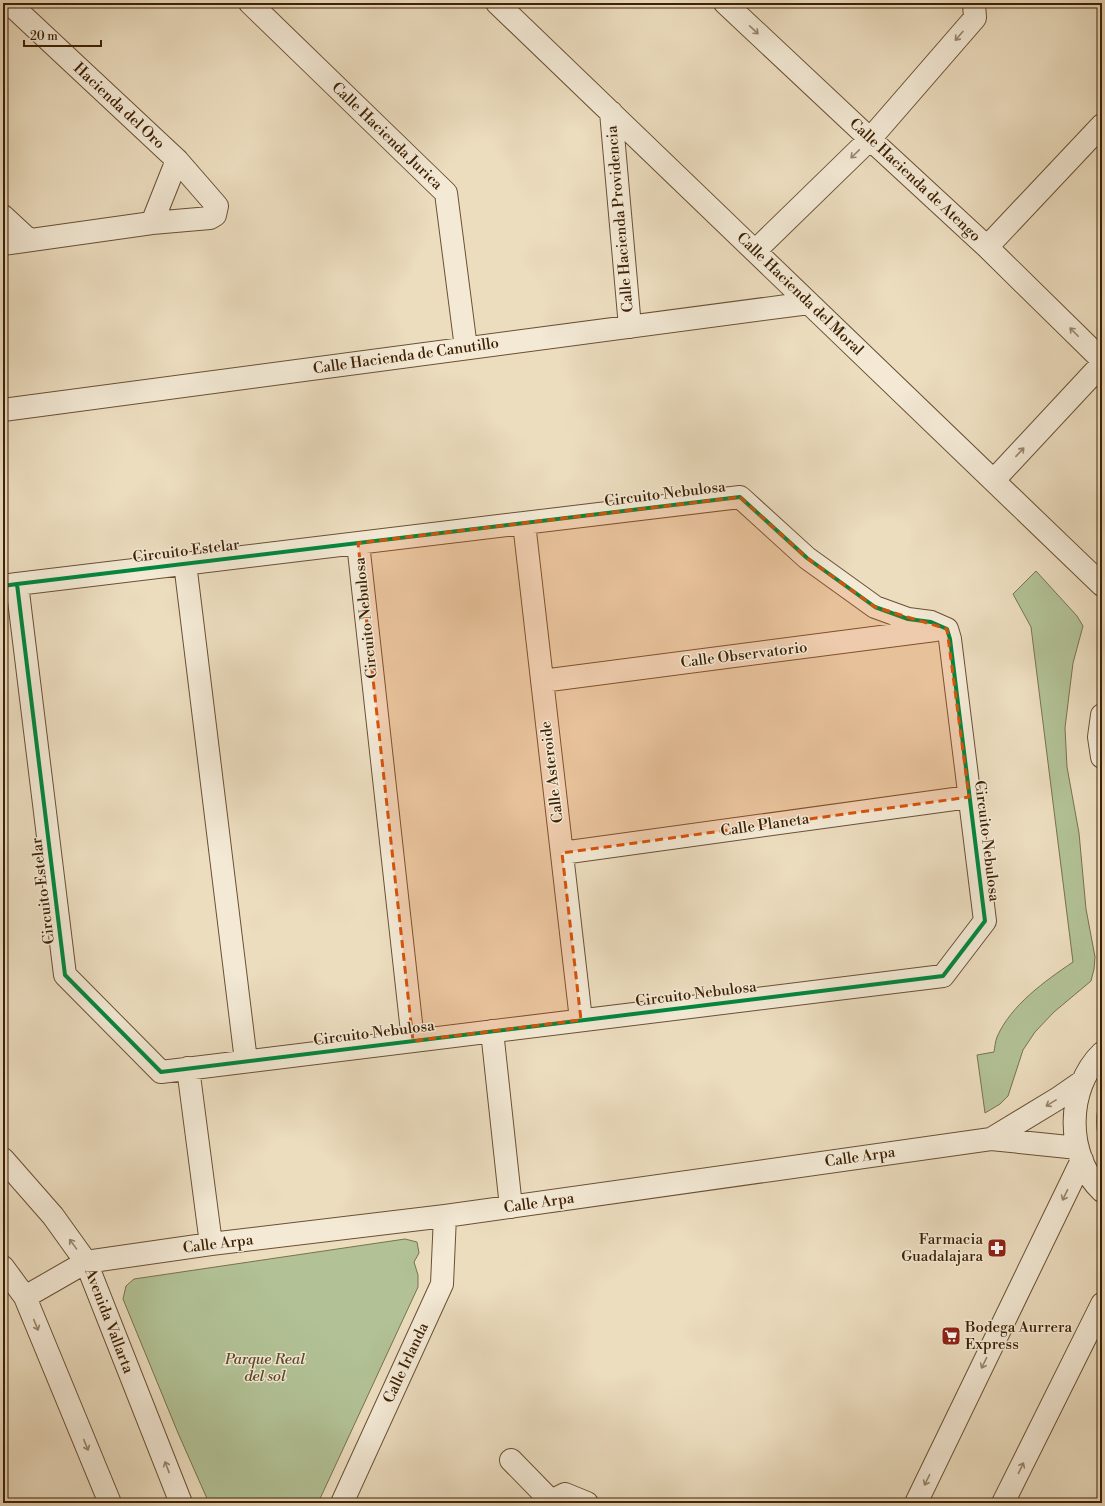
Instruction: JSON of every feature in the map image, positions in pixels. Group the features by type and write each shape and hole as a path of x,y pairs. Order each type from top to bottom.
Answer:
{"street":[{"name":"Hacienda del Oro","path":"3,244 152,223 210,218 215,215 217,211 217,206 214,201 177,160 9,3"},
{"name":"Calle Hacienda Jurica","path":"250,3 446,193 466,348"},
{"name":"Calle Hacienda del Moral","path":"498,3 1102,585"},
{"name":"Calle Hacienda de Atengo","path":"725,3 870,140 987,247 1102,360"},
{"path":"755,251 870,140 975,10 960,3"},
{"name":"Calle Hacienda Providencia","path":"611,112 630,327"},
{"path":"987,247 1102,125"},
{"name":"Hacienda del Oro","path":"152,223 177,160"},
{"path":"3,216 29,240"},
{"name":"Calle Hacienda de Canutillo","path":"3,410 809,303"},
{"path":"994,480 1102,364"},
{"name":"Circuito Nebulosa","path":"246,1061 414,1041 943,976 985,921 950,639 947,629 931,622 908,619 875,607 807,558 740,497 358,543 414,1041"},
{"name":"Calle Asteroide","path":"524,523 581,1020"},
{"name":"Circuito Estelar","path":"185,563 246,1061 161,1072 65,975 10,585 185,563 358,543"},
{"name":"Calle Observatorio","path":"542,680 947,629"},
{"path":"1102,715 1099,737 1102,757"},
{"name":"Calle Planeta","path":"562,853 969,797"},
{"path":"492,1031 510,1207"},
{"path":"1102,1053 1096,1059 1083,1082 1076,1103 1075,1126 1080,1154 1097,1186 1102,1191"},
{"path":"188,1068 211,1244"},
{"name":"Calle Arpa","path":"991,1139 1083,1082"},
{"name":"Calle Arpa","path":"86,1262 211,1244 445,1216 991,1139 1080,1154"},
{"path":"916,1503 1080,1154"},
{"name":"Avenida Vallarta","path":"3,1159 53,1216 86,1262 181,1503"},
{"name":"Calle Irlanda","path":"342,1503 442,1284 445,1216"},
{"path":"25,1297 86,1262"},
{"path":"3,1267 25,1297 110,1503"},
{"path":"1003,1503 1095,1335 1102,1304"},
{"path":"511,1460 550,1502 565,1494 587,1503"}],"highlighted area":[{"path":"740,497 807,558 875,607 947,629 969,797 562,853 581,1020 413,1041 358,543"}],"green space":[{"path":"1036,571 1077,616 1083,626 1073,663 1065,728 1067,767 1079,833 1086,909 1095,957 1094,969 1091,981 1054,1012 1035,1032 1023,1050 1008,1096 1000,1104 985,1113 977,1055 994,1052 996,1039 1003,1025 1011,1014 1040,986 1073,962 1031,627 1013,594"},
{"path":"1102,1096 1102,1151 1098,1137 1097,1116 1099,1102"},
{"name":"Parque Real del sol","path":"405,1239 417,1242 419,1253 414,1262 418,1275 418,1287 318,1503 209,1503 178,1433 123,1299 126,1286 134,1279"}],"cycle path":[{"path":"3,586 17,584 740,497 807,558 875,607 908,619 931,622 947,629 950,639 985,921 943,976 161,1072 65,975 17,584"}],"place":[{"name":"Farmacia Guadalajara","path":"997,1248"},
{"name":"Bodega Aurrera Express","path":"951,1336"}]}
